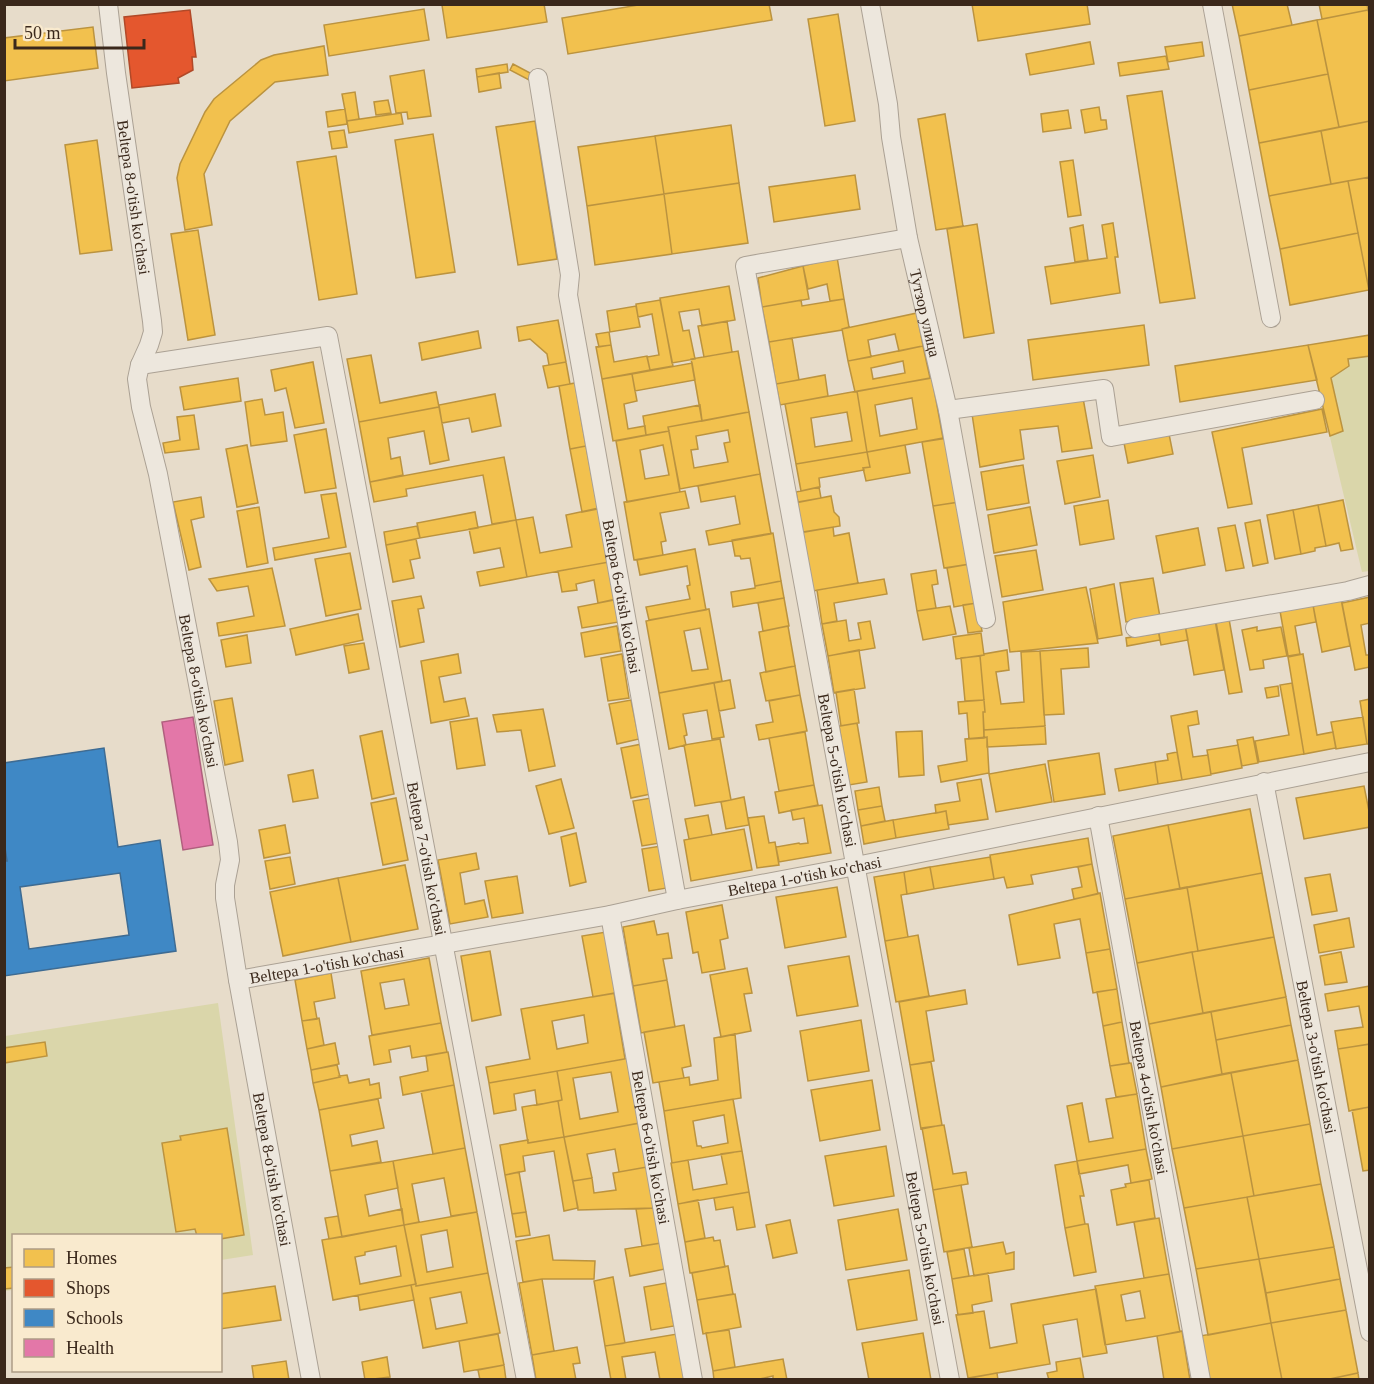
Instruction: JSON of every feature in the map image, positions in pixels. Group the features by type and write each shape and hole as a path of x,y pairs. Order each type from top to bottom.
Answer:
{"street":[{"name":"Beltepa 8-o'tish ko'chasi","path":"108,4 153,332 140,365 137,380 158,474 228,842 230,860 225,898 311,1380"},
{"name":"Тутзор улица","path":"870,4 908,238 948,410 986,619"},
{"path":"1212,4 1271,318"},
{"name":"Beltepa 6-o'tish ko'chasi","path":"538,78 570,275 568,295 677,900"},
{"name":"Beltepa 5-o'tish ko'chasi","path":"908,238 745,266 950,1380"},
{"name":"Beltepa 7-o'tish ko'chasi","path":"140,365 328,336 526,1380"},
{"path":"948,410 1104,389 1112,437 1315,400"},
{"path":"1135,628 1348,591 1370,585"},
{"name":"Beltepa 1-o'tish ko'chasi","path":"238,980 610,915 1370,762"},
{"name":"Beltepa 3-o'tish ko'chasi","path":"1263,782 1370,1332"},
{"name":"Beltepa 4-o'tish ko'chasi","path":"1098,816 1201,1380"},
{"name":"Beltepa 6-o'tish ko'chasi","path":"610,915 693,1380"}],"shaded area":[{"path":"1369,335 1369,571 1362,572 1308,345"},
{"path":"218,1003 253,1255 222,1260 222,1234 12,1234 12,1290 5,1291 5,1036"}],"building: Homes":[{"path":"544,4 547,22 447,38 442,5"},
{"path":"644,4 769,4 772,20 568,54 562,18"},
{"path":"972,4 1087,4 1090,24 978,41"},
{"path":"1232,4 1287,4 1292,25 1239,36"},
{"path":"1319,4 1367,4 1368,10 1322,19"},
{"path":"424,9 429,40 329,56 324,25"},
{"path":"1368,10 1370,17 1370,121 1339,127 1317,20"},
{"path":"838,14 855,121 825,126 808,19"},
{"path":"1317,20 1328,74 1249,90 1239,36"},
{"path":"93,27 98,68 4,81 4,38"},
{"path":"1090,42 1094,64 1030,75 1026,54"},
{"path":"1202,42 1204,56 1168,62 1165,47"},
{"path":"324,46 328,75 275,82 230,121 204,174 212,225 185,230 177,178 180,164 205,112 214,99 261,60 274,55"},
{"path":"1166,56 1169,69 1120,76 1118,63"},
{"path":"507,64 508,72 477,77 476,69"},
{"path":"513,64 534,75 531,81 510,70"},
{"path":"424,70 431,116 408,119 407,112 396,113 390,76"},
{"path":"499,73 501,88 479,92 477,77"},
{"path":"1328,74 1339,127 1259,143 1249,90"},
{"path":"1162,91 1195,298 1160,303 1127,96"},
{"path":"355,92 359,119 347,121 342,94"},
{"path":"388,100 391,113 376,115 374,102"},
{"path":"1099,107 1101,120 1106,120 1107,129 1085,133 1081,110"},
{"path":"345,109 347,124 328,127 326,112"},
{"path":"1068,110 1071,128 1043,132 1041,114"},
{"path":"401,113 403,124 349,133 347,121"},
{"path":"945,114 963,226 936,230 918,119"},
{"path":"535,121 557,259 518,265 496,127"},
{"path":"1370,121 1370,177 1331,184 1321,131"},
{"path":"731,125 739,183 664,194 655,136"},
{"path":"344,130 347,147 332,149 329,132"},
{"path":"1321,131 1331,184 1269,196 1259,143"},
{"path":"433,134 455,272 416,278 395,140"},
{"path":"655,136 664,194 587,206 578,147"},
{"path":"97,140 112,250 80,254 65,145"},
{"path":"336,156 357,294 319,300 297,162"},
{"path":"1073,160 1081,215 1068,217 1060,162"},
{"path":"855,175 860,209 774,222 769,187"},
{"path":"1370,177 1370,290 1369,290 1348,181"},
{"path":"1348,181 1358,233 1280,249 1269,196"},
{"path":"739,183 748,243 672,254 664,194"},
{"path":"664,194 672,254 595,265 587,206"},
{"path":"1113,223 1120,293 1051,304 1045,267 1107,258 1102,225"},
{"path":"977,224 994,333 964,338 947,229"},
{"path":"1083,225 1088,260 1075,262 1070,228"},
{"path":"198,230 215,335 188,340 171,234"},
{"path":"1358,233 1369,290 1290,305 1280,249"},
{"path":"837,257 844,299 830,301 827,284 808,289 803,266"},
{"path":"803,266 809,299 762,307 758,278"},
{"path":"729,286 735,320 702,326 699,309 679,312 683,331 689,330 695,359 672,363 660,298"},
{"path":"844,299 849,327 769,342 762,307 801,300 802,306"},
{"path":"660,300 673,366 650,370 647,357 659,355 652,314 638,317 636,304"},
{"path":"636,306 640,327 610,332 607,311"},
{"path":"917,313 923,346 899,351 895,334 868,340 871,357 848,361 842,329"},
{"path":"558,320 566,362 549,365 547,354 530,339 519,341 517,327"},
{"path":"727,321 732,352 704,357 698,326"},
{"path":"1144,325 1149,365 1033,380 1028,340"},
{"path":"478,331 481,348 422,360 419,343"},
{"path":"609,332 611,345 599,347 596,334"},
{"path":"1370,335 1370,356 1348,359 1349,366 1331,378 1343,431 1330,436 1308,345"},
{"path":"792,338 799,380 776,384 769,342"},
{"path":"611,345 614,362 647,356 650,370 602,379 596,347"},
{"path":"1308,345 1317,380 1180,402 1175,366"},
{"path":"923,346 930,378 855,392 848,361","holes":["903,361 905,373 873,379 871,368"]},
{"path":"738,351 749,412 702,421 691,359"},
{"path":"371,355 380,403 436,392 439,407 359,422 347,359"},
{"path":"313,362 324,423 295,428 286,388 275,391 271,370"},
{"path":"566,362 570,384 548,388 543,366"},
{"path":"692,363 695,380 635,391 632,374"},
{"path":"632,374 637,401 624,404 628,429 645,426 646,435 613,441 602,379"},
{"path":"825,375 828,396 780,405 776,384"},
{"path":"238,378 241,401 184,410 180,387"},
{"path":"932,378 943,438 867,452 857,391","holes":["912,398 917,429 880,436 875,405"]},
{"path":"575,383 586,446 570,449 559,386"},
{"path":"857,391 867,452 796,464 785,404","holes":["847,412 852,441 815,447 811,418"]},
{"path":"495,394 501,426 472,432 469,418 442,423 439,405"},
{"path":"1083,398 1092,448 1062,452 1058,426 1020,430 1024,459 980,467 972,414"},
{"path":"262,399 265,415 283,412 287,441 251,446 245,402"},
{"path":"700,405 702,421 668,427 669,431 646,435 643,416"},
{"path":"439,407 449,460 430,464 424,431 388,438 391,459 400,457 403,475 370,482 359,422"},
{"path":"1322,409 1327,432 1242,448 1252,504 1228,508 1212,432"},
{"path":"749,412 760,474 680,489 668,427","holes":["728,430 730,442 724,443 728,462 694,468 691,450 698,449 696,436"]},
{"path":"194,415 199,449 165,453 163,443 180,440 177,417"},
{"path":"326,429 336,488 305,493 294,435"},
{"path":"669,431 680,492 627,502 616,441","holes":["663,445 669,475 645,479 640,450"]},
{"path":"1169,434 1173,454 1128,463 1124,443"},
{"path":"948,438 959,502 933,506 922,442"},
{"path":"247,445 258,503 237,507 226,449"},
{"path":"905,445 910,473 866,481 863,468 870,467 867,452"},
{"path":"586,446 598,509 582,512 570,449"},
{"path":"867,452 870,467 819,478 820,487 801,491 796,464"},
{"path":"1093,455 1100,497 1065,504 1057,461"},
{"path":"504,457 516,520 492,524 483,475 406,489 407,496 374,502 370,482"},
{"path":"1023,465 1029,503 987,510 981,472"},
{"path":"760,474 771,534 709,545 706,531 740,524 735,496 701,502 698,486"},
{"path":"819,487 821,498 798,502 796,492"},
{"path":"685,491 689,508 660,513 666,541 661,542 663,555 634,560 624,502"},
{"path":"336,493 346,547 275,560 273,548 329,538 321,495"},
{"path":"831,496 840,526 800,533 795,503"},
{"path":"201,497 204,517 191,520 201,567 189,570 173,502"},
{"path":"1108,500 1114,539 1080,545 1074,506"},
{"path":"1343,500 1353,549 1341,551 1339,543 1326,546 1318,505"},
{"path":"959,502 970,564 944,568 933,506"},
{"path":"1318,505 1326,546 1301,554 1293,510"},
{"path":"259,507 268,563 247,567 237,511"},
{"path":"1030,507 1037,545 994,553 988,515"},
{"path":"599,508 609,562 527,577 516,520 533,517 540,553 572,547 566,515"},
{"path":"1293,510 1301,554 1275,559 1267,515"},
{"path":"475,512 478,528 420,538 417,523"},
{"path":"516,520 527,577 480,586 477,572 504,567 500,548 474,553 469,529"},
{"path":"1260,520 1268,563 1253,566 1245,523"},
{"path":"1235,525 1244,568 1226,571 1218,528"},
{"path":"417,526 420,538 386,545 384,532"},
{"path":"833,527 834,536 849,533 858,583 813,591 802,532"},
{"path":"1198,528 1205,565 1163,573 1156,536"},
{"path":"773,533 781,581 755,586 750,558 741,559 740,556 735,556 732,540"},
{"path":"416,539 420,558 410,560 414,578 393,582 386,545"},
{"path":"695,549 706,610 649,620 646,607 690,599 687,586 690,585 687,566 640,575 637,560"},
{"path":"1036,550 1043,590 1002,597 995,556"},
{"path":"350,553 361,609 326,616 315,559"},
{"path":"609,562 616,599 598,603 594,580 576,584 577,590 562,592 558,571"},
{"path":"970,564 977,603 954,607 947,568"},
{"path":"272,568 285,626 219,636 217,623 254,616 248,586 217,591 209,579"},
{"path":"936,570 938,584 932,585 936,608 917,611 911,574"},
{"path":"1153,578 1160,617 1126,622 1120,583"},
{"path":"884,579 887,594 834,603 837,621 822,624 817,590"},
{"path":"781,581 784,598 733,607 731,592"},
{"path":"1114,584 1122,635 1098,639 1090,589"},
{"path":"1086,587 1098,643 1010,652 1003,602"},
{"path":"421,596 424,608 418,609 424,642 400,647 392,601"},
{"path":"1370,597 1370,623 1361,625 1366,655 1370,655 1370,667 1355,670 1342,603"},
{"path":"784,598 789,626 763,631 758,603"},
{"path":"1341,599 1350,646 1322,652 1313,605"},
{"path":"614,600 619,622 582,628 578,607"},
{"path":"977,603 982,631 968,633 963,605"},
{"path":"1313,605 1316,622 1295,626 1300,654 1288,656 1280,611"},
{"path":"950,606 956,634 923,640 917,611"},
{"path":"709,609 722,681 659,693 646,621","holes":["700,628 708,669 692,671 684,631"]},
{"path":"358,614 363,640 296,655 290,629"},
{"path":"1229,619 1242,692 1229,694 1216,622"},
{"path":"846,620 849,641 861,639 858,623 870,621 875,648 828,656 822,624"},
{"path":"1215,620 1224,670 1194,675 1185,625"},
{"path":"1185,625 1188,640 1161,645 1158,630"},
{"path":"617,626 621,651 585,657 581,633"},
{"path":"788,626 795,666 766,672 759,632"},
{"path":"1257,627 1257,631 1281,627 1287,656 1263,660 1264,668 1250,670 1242,630"},
{"path":"981,633 984,655 956,659 953,637"},
{"path":"1159,633 1160,640 1127,646 1126,638"},
{"path":"247,635 251,663 226,667 221,640"},
{"path":"364,643 369,669 349,673 344,646"},
{"path":"1088,648 1089,667 1061,669 1064,714 1044,715 1040,651"},
{"path":"859,650 865,688 834,693 828,656"},
{"path":"1007,650 1009,670 996,672 1001,704 1024,702 1021,652 1040,651 1045,726 984,730 983,712 985,712 980,656"},
{"path":"458,654 461,673 439,677 444,702 465,698 469,716 431,723 421,661"},
{"path":"622,654 629,698 608,701 601,658"},
{"path":"1303,654 1317,735 1333,732 1336,748 1304,754 1288,657"},
{"path":"980,656 984,700 965,701 961,658"},
{"path":"795,666 800,695 766,701 760,673"},
{"path":"730,680 735,708 719,711 714,683"},
{"path":"714,683 724,737 712,739 707,710 683,714 687,735 684,736 686,745 669,749 659,693"},
{"path":"1292,683 1304,754 1259,762 1255,741 1289,735 1280,685"},
{"path":"1278,686 1279,696 1267,698 1265,688"},
{"path":"854,689 859,723 841,726 836,692"},
{"path":"800,695 807,731 759,740 756,725 773,722 769,701"},
{"path":"232,698 243,761 225,765 214,701"},
{"path":"1370,699 1370,744 1367,744 1360,701"},
{"path":"631,700 639,739 617,744 609,704"},
{"path":"984,700 984,738 969,739 967,713 959,714 958,702"},
{"path":"543,709 555,766 529,771 521,730 497,732 493,715"},
{"path":"1197,711 1199,724 1188,726 1193,757 1208,755 1211,775 1182,780 1171,716"},
{"path":"1363,717 1367,744 1336,749 1331,722"},
{"path":"477,718 485,765 457,769 450,722"},
{"path":"857,723 867,782 849,785 839,726"},
{"path":"1045,726 1046,744 987,747 987,737 984,738 984,730"},
{"path":"382,731 394,794 372,799 360,736"},
{"path":"922,731 924,775 899,777 896,732"},
{"path":"805,732 814,785 779,791 769,738"},
{"path":"987,737 989,773 941,782 938,766 967,761 965,739"},
{"path":"1253,737 1258,763 1242,766 1237,740"},
{"path":"720,739 731,800 695,806 684,745"},
{"path":"642,744 651,794 631,798 621,748"},
{"path":"1238,745 1242,768 1211,774 1207,750"},
{"path":"1177,752 1182,780 1158,784 1155,762 1168,760 1167,754"},
{"path":"1099,753 1105,794 1054,802 1048,761"},
{"path":"1155,762 1158,784 1119,791 1115,769"},
{"path":"1045,764 1052,802 996,812 989,774"},
{"path":"313,770 318,798 293,802 288,775"},
{"path":"561,779 574,828 549,834 536,786"},
{"path":"981,779 988,819 948,825 946,811 936,813 935,805 960,801 957,783"},
{"path":"814,785 818,805 779,813 775,792"},
{"path":"1364,786 1370,827 1304,839 1296,798"},
{"path":"879,787 882,806 858,810 855,791"},
{"path":"744,797 749,825 726,829 721,802"},
{"path":"396,798 408,860 383,865 371,803"},
{"path":"651,798 660,843 642,846 633,801"},
{"path":"822,805 831,853 779,862 776,847 808,843 804,818 793,820 791,810"},
{"path":"882,806 885,821 861,826 858,810"},
{"path":"1250,809 1262,873 1180,889 1168,825"},
{"path":"946,811 949,829 896,838 893,820"},
{"path":"708,815 712,835 689,839 685,819"},
{"path":"764,816 769,843 775,842 779,865 757,868 748,818"},
{"path":"893,820 896,838 864,844 861,826"},
{"path":"285,825 290,853 264,858 259,830"},
{"path":"1168,825 1180,889 1125,899 1113,836"},
{"path":"744,829 752,870 691,881 684,840"},
{"path":"576,833 586,882 570,886 561,837"},
{"path":"1088,838 1092,864 1031,875 1033,884 1007,888 1004,877 994,879 990,855"},
{"path":"661,846 667,888 649,891 642,849"},
{"path":"476,853 479,869 460,873 465,904 484,900 488,917 450,924 438,860"},
{"path":"290,857 295,884 270,889 265,861"},
{"path":"990,857 994,879 934,889 930,867"},
{"path":"1092,864 1098,894 1074,899 1072,889 1082,887 1078,867"},
{"path":"405,865 418,929 351,942 338,878"},
{"path":"930,867 934,889 907,894 904,872"},
{"path":"904,872 907,894 901,895 908,937 885,941 874,877"},
{"path":"1262,873 1274,937 1198,951 1187,887"},
{"path":"1330,874 1337,911 1312,915 1305,878"},
{"path":"517,876 523,913 492,918 485,881"},
{"path":"338,878 351,942 283,956 270,892"},
{"path":"837,887 846,937 785,948 776,897"},
{"path":"1187,887 1198,951 1137,963 1125,899"},
{"path":"1100,893 1110,949 1086,953 1080,919 1054,924 1060,958 1018,965 1009,915"},
{"path":"722,905 728,938 720,940 725,969 702,973 698,952 693,953 686,912"},
{"path":"1349,918 1354,947 1319,953 1314,925"},
{"path":"654,921 657,935 668,933 672,958 663,959 667,980 633,986 623,927"},
{"path":"606,932 617,993 593,997 582,936"},
{"path":"918,935 929,996 896,1002 885,941"},
{"path":"1274,937 1286,997 1203,1013 1192,952"},
{"path":"1110,949 1117,989 1093,993 1086,953"},
{"path":"490,951 501,1015 472,1021 461,956"},
{"path":"1192,952 1203,1013 1149,1024 1137,963"},
{"path":"1341,952 1347,982 1325,985 1320,956"},
{"path":"849,956 858,1006 797,1016 788,966"},
{"path":"429,958 441,1023 372,1035 361,971","holes":["404,979 409,1005 385,1009 380,983"]},
{"path":"747,968 752,993 744,994 751,1031 721,1037 710,975"},
{"path":"331,973 335,998 314,1002 317,1019 302,1021 295,980"},
{"path":"667,980 675,1027 641,1033 633,986"},
{"path":"1370,986 1370,1044 1338,1049 1335,1031 1363,1027 1359,1006 1328,1011 1325,994"},
{"path":"1117,989 1122,1022 1103,1026 1097,992"},
{"path":"965,990 967,1004 926,1011 934,1061 910,1065 899,1002"},
{"path":"614,993 625,1059 489,1083 486,1067 530,1059 521,1009","holes":["584,1015 588,1043 557,1049 552,1021"]},
{"path":"1286,997 1291,1025 1216,1040 1211,1012"},
{"path":"1211,1012 1222,1074 1161,1087 1149,1024"},
{"path":"319,1018 324,1045 307,1049 302,1021"},
{"path":"861,1020 869,1071 808,1081 800,1031"},
{"path":"1122,1022 1129,1063 1110,1066 1103,1026"},
{"path":"441,1023 447,1052 412,1058 410,1046 389,1050 391,1062 374,1065 369,1036"},
{"path":"684,1025 691,1066 682,1068 684,1078 653,1083 644,1032"},
{"path":"1291,1025 1298,1060 1222,1074 1216,1040"},
{"path":"735,1034 741,1098 664,1111 659,1082 689,1077 690,1085 718,1080 714,1038"},
{"path":"45,1042 47,1056 4,1063 4,1048"},
{"path":"335,1043 339,1064 311,1070 307,1049"},
{"path":"1370,1044 1370,1107 1349,1111 1338,1049"},
{"path":"448,1052 454,1085 403,1095 400,1077 428,1071 426,1056"},
{"path":"629,1058 640,1123 564,1137 558,1101 562,1100 557,1071","holes":["611,1072 618,1112 580,1119 573,1078"]},
{"path":"1298,1060 1310,1124 1243,1136 1231,1073"},
{"path":"931,1062 942,1125 921,1129 910,1065"},
{"path":"1131,1063 1137,1094 1116,1097 1110,1066"},
{"path":"337,1065 340,1077 313,1083 311,1070"},
{"path":"557,1071 562,1100 537,1105 535,1090 514,1094 516,1110 494,1114 489,1083"},
{"path":"1231,1073 1243,1136 1172,1149 1161,1087"},
{"path":"347,1075 349,1083 369,1079 370,1085 379,1083 381,1098 319,1110 313,1083"},
{"path":"872,1080 880,1130 820,1141 811,1090"},
{"path":"454,1085 465,1148 433,1154 421,1091"},
{"path":"1137,1094 1146,1149 1077,1161 1067,1106 1082,1103 1089,1142 1113,1138 1106,1099"},
{"path":"378,1099 384,1128 350,1135 352,1146 377,1141 381,1162 330,1171 319,1110"},
{"path":"733,1099 742,1151 672,1163 664,1111","holes":["724,1115 728,1143 702,1148 697,1146 693,1121"]},
{"path":"558,1101 564,1137 528,1143 522,1107"},
{"path":"1370,1107 1370,1170 1363,1171 1352,1110"},
{"path":"640,1123 647,1167 619,1172 615,1149 587,1154 592,1178 573,1181 564,1137"},
{"path":"1310,1124 1321,1184 1254,1196 1243,1136"},
{"path":"944,1125 953,1174 966,1172 968,1184 933,1190 922,1128"},
{"path":"227,1128 244,1235 222,1239 222,1234 196,1234 195,1229 176,1232 162,1143 181,1140 180,1136"},
{"path":"1243,1136 1254,1196 1184,1208 1172,1149"},
{"path":"564,1137 578,1208 564,1211 554,1151 523,1156 525,1171 505,1175 500,1145"},
{"path":"886,1146 894,1196 834,1206 825,1156"},
{"path":"465,1148 477,1212 451,1216 444,1178 412,1184 419,1222 404,1225 393,1161"},
{"path":"1146,1149 1152,1179 1131,1183 1128,1165 1079,1174 1077,1161"},
{"path":"742,1151 749,1192 678,1204 671,1163 688,1160 693,1190 727,1184 721,1154"},
{"path":"393,1161 398,1188 365,1195 369,1216 402,1209 404,1225 342,1237 330,1171"},
{"path":"1077,1161 1084,1196 1080,1196 1085,1224 1065,1228 1055,1165"},
{"path":"647,1167 655,1208 578,1210 573,1181 592,1178 594,1193 616,1190 613,1173"},
{"path":"519,1172 526,1212 512,1214 505,1175"},
{"path":"1149,1180 1155,1218 1117,1225 1111,1190 1126,1187 1125,1184"},
{"path":"1321,1184 1334,1247 1259,1259 1247,1197"},
{"path":"961,1185 972,1247 944,1252 933,1190"},
{"path":"749,1192 755,1227 737,1230 733,1207 716,1210 714,1198"},
{"path":"1247,1197 1259,1259 1196,1269 1184,1208"},
{"path":"698,1200 705,1238 685,1242 678,1204"},
{"path":"655,1208 661,1243 642,1246 636,1209"},
{"path":"898,1209 907,1260 846,1270 838,1220"},
{"path":"477,1212 488,1273 416,1286 404,1225","holes":["447,1230 453,1267 427,1272 421,1235"]},
{"path":"526,1212 530,1235 516,1237 512,1214"},
{"path":"338,1216 342,1237 329,1239 325,1218"},
{"path":"1159,1218 1169,1274 1144,1278 1134,1222"},
{"path":"790,1220 797,1253 773,1258 766,1225"},
{"path":"1088,1224 1096,1272 1074,1276 1065,1228"},
{"path":"404,1225 416,1284 333,1300 322,1240","holes":["396,1246 401,1276 360,1284 355,1257 365,1255 365,1252"]},
{"path":"549,1235 553,1260 595,1261 594,1279 542,1279 523,1282 516,1241"},
{"path":"713,1237 714,1241 720,1240 725,1267 690,1273 685,1242"},
{"path":"1003,1242 1006,1254 1014,1252 1014,1269 974,1276 969,1248"},
{"path":"661,1243 665,1269 630,1276 625,1249"},
{"path":"1334,1247 1340,1279 1266,1293 1259,1259"},
{"path":"964,1249 969,1276 952,1279 947,1252"},
{"path":"1259,1259 1271,1323 1208,1335 1196,1269"},
{"path":"728,1266 733,1294 697,1300 692,1273"},
{"path":"12,1267 12,1288 4,1289 4,1268"},
{"path":"909,1270 917,1320 857,1330 848,1280"},
{"path":"488,1273 500,1333 423,1348 411,1285 416,1284 416,1286","holes":["461,1292 467,1323 436,1329 430,1298"]},
{"path":"988,1273 992,1301 972,1305 973,1313 958,1315 952,1279"},
{"path":"1169,1274 1180,1332 1105,1345 1095,1286","holes":["1140,1291 1145,1318 1126,1321 1121,1295"]},
{"path":"613,1277 625,1343 605,1346 594,1281"},
{"path":"542,1279 554,1351 532,1355 519,1283"},
{"path":"1340,1279 1346,1310 1271,1323 1266,1293"},
{"path":"666,1283 674,1326 651,1330 644,1287"},
{"path":"411,1285 414,1300 360,1310 358,1295"},
{"path":"275,1286 281,1320 222,1329 222,1294"},
{"path":"1096,1289 1107,1353 1083,1357 1077,1319 1043,1325 1050,1364 968,1378 956,1315 984,1311 990,1348 1017,1343 1011,1304"},
{"path":"735,1294 741,1327 703,1334 697,1300"},
{"path":"1346,1310 1358,1373 1325,1380 1282,1380 1271,1323"},
{"path":"1271,1323 1282,1380 1208,1380 1200,1336"},
{"path":"729,1330 735,1367 713,1371 706,1333"},
{"path":"1182,1331 1190,1380 1164,1380 1157,1336"},
{"path":"923,1333 931,1380 869,1380 862,1343"},
{"path":"498,1334 504,1365 464,1372 459,1341"},
{"path":"677,1334 685,1380 660,1380 655,1352 622,1357 626,1380 611,1380 605,1346"},
{"path":"577,1347 580,1363 573,1364 576,1380 536,1380 532,1355"},
{"path":"387,1357 390,1377 365,1380 362,1362"},
{"path":"1080,1358 1084,1380 1049,1380 1047,1373 1057,1371 1056,1362"},
{"path":"783,1359 787,1380 773,1380 773,1376 755,1380 714,1380 713,1371"},
{"path":"286,1361 289,1380 254,1380 252,1366"},
{"path":"504,1365 506,1380 480,1380 478,1370"},
{"path":"997,1373 998,1380 970,1380 970,1378"},
{"path":"1358,1373 1359,1380 1325,1380"}],"building: Shops":[{"path":"190,10 196,57 192,57 193,70 178,78 179,83 132,88 124,17"}],"building: Schools":[{"path":"104,748 118,847 160,840 176,951 4,976 4,861 7,861 4,841 4,763","holes":["120,873 129,935 29,949 20,887"]}],"building: Health":[{"path":"193,717 213,845 183,850 162,722"}]}
